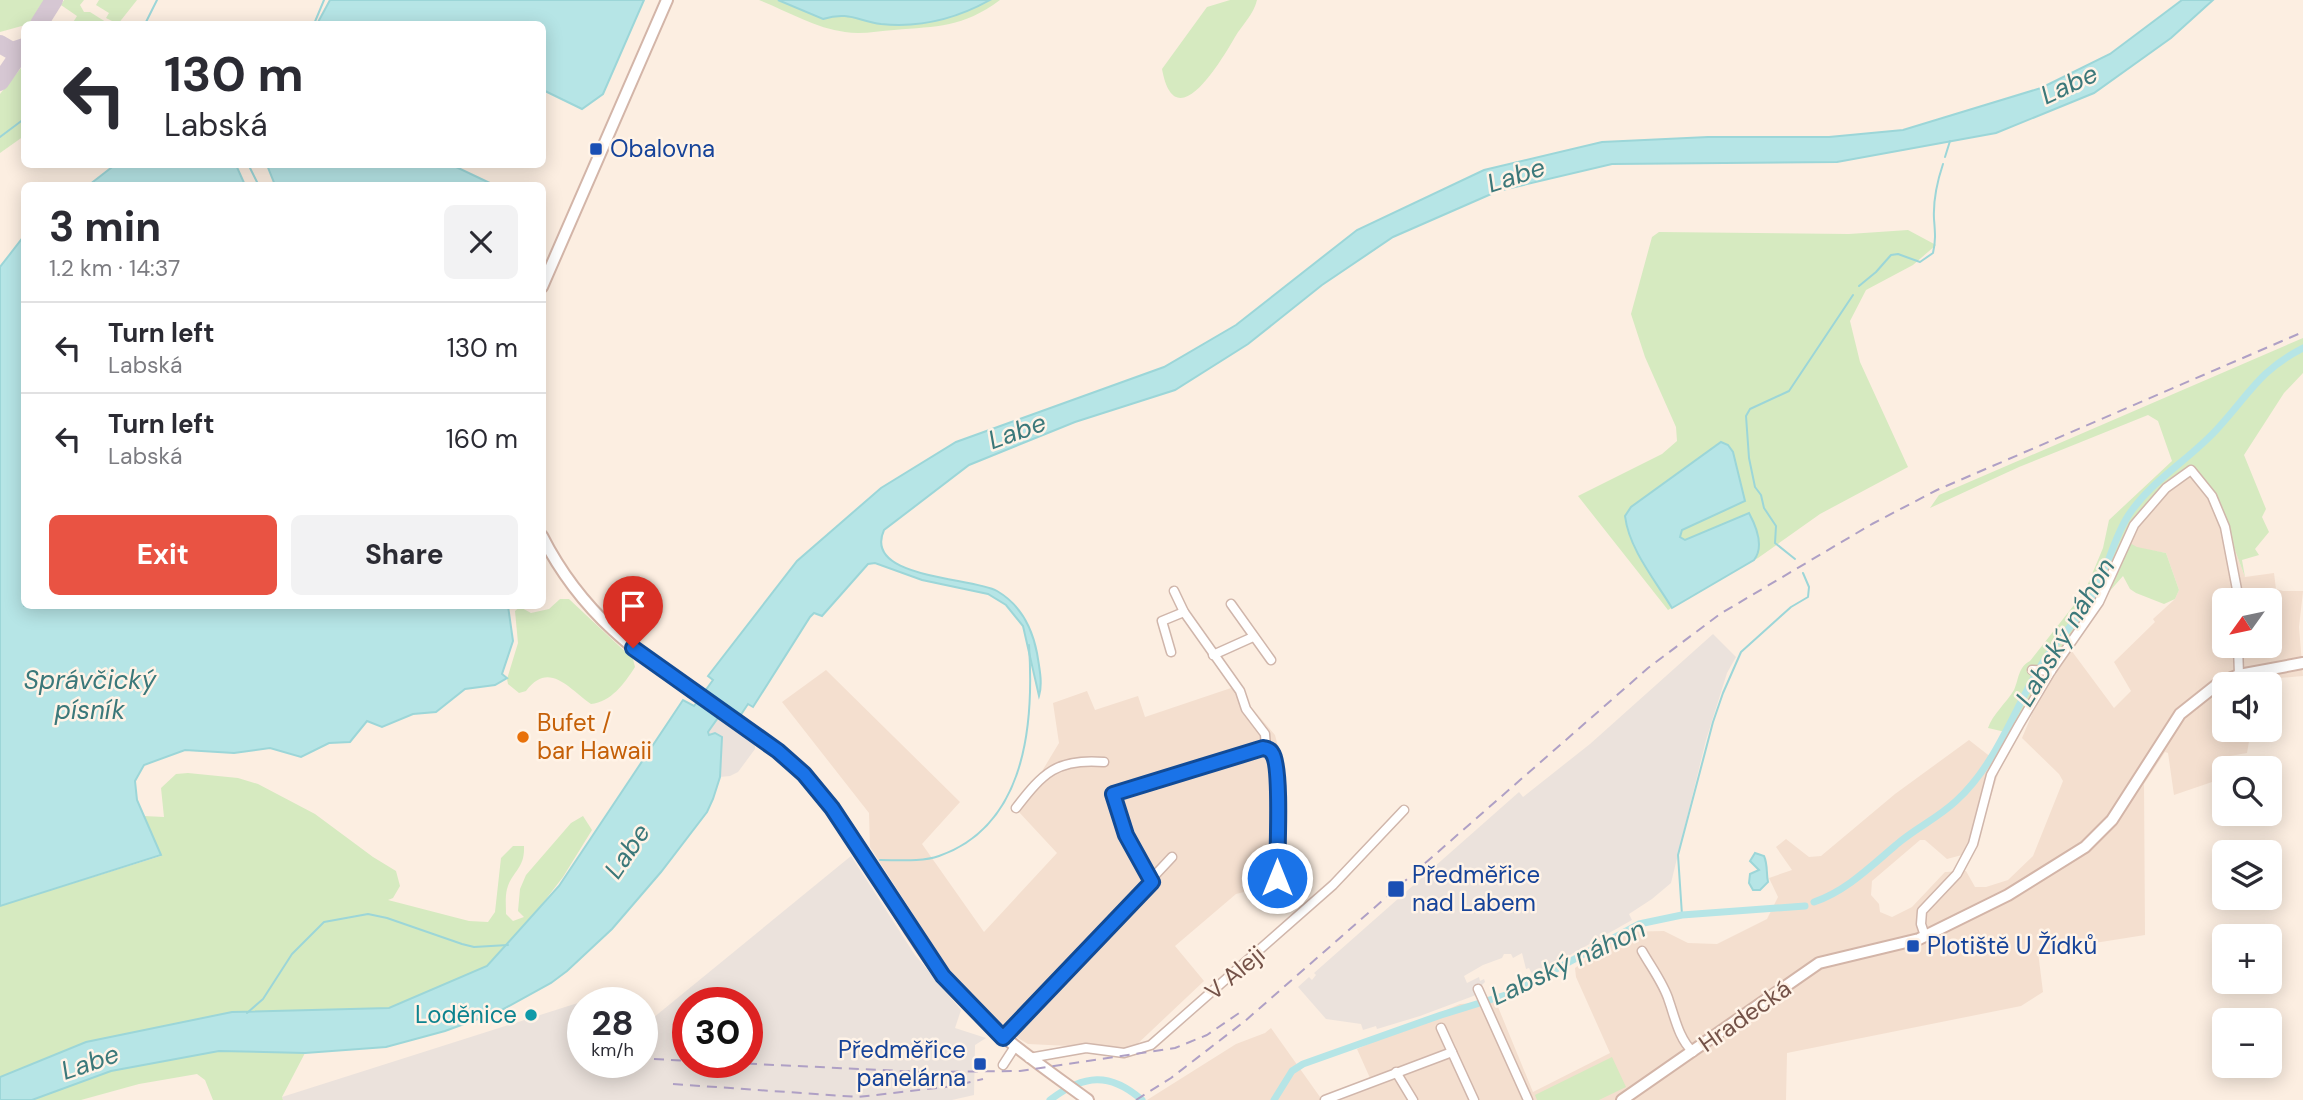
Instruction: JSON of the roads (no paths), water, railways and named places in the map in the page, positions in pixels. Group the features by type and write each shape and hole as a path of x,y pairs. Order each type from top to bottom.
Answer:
{"street":[{"path":"546,278 667,0"},
{"path":"1925,936 1922,911 1957,874 1973,844 1992,775 2049,671 2099,603 2134,525 2166,488 2191,470 2212,496 2225,527 2237,588"},
{"path":"546,544 582,600 614,633 785,757 821,792 943,976 1014,1048 1085,1098"},
{"path":"1174,592 1184,612 1240,691 1246,709 1264,732 1265,748 1275,758 1277,878"},
{"path":"1231,604 1271,660"},
{"path":"1171,652 1162,621 1184,612"},
{"path":"1213,654 1253,637"},
{"name":"Hradecká","path":"2255,672 2303,663"},
{"path":"2032,670 2049,671"},
{"name":"Hradecká","path":"1622,1100 1819,963 1925,936 2008,895 2085,847 2112,820 2180,713 2212,688"},
{"path":"1152,882 1126,835 1113,794 1265,748"},
{"path":"1016,808 1040,778 1063,764 1073,761 1104,762"},
{"name":"V Aleji","path":"1030,1058 1086,1048 1124,1053 1151,1045 1333,885 1404,810"},
{"path":"1003,1038 1152,882 1172,857"},
{"path":"1642,951 1669,1000 1671,1012 1688,1047 1693,1052"},
{"path":"1478,989 1528,1100"},
{"path":"1441,1028 1474,1100"},
{"path":"1003,1065 1014,1048"},
{"path":"1325,1100 1452,1052"},
{"path":"1396,1072 1413,1100"}],"water":[{"path":"330,0 644,0 603,94 582,109 546,91 546,21 319,21"},
{"path":"778,0 990,0 937,21 895,25 847,16 823,19"},
{"name":"Labe","path":"2182,0 2213,0 2171,38 2094,93 1996,133 1837,162 1612,164 1498,191 1393,237 1322,285 1248,344 1175,390 1075,422 969,465 884,530 882,546 889,558 903,567 923,574 984,586 997,591 1013,603 1024,618 1035,643 1041,686 1039,696 1023,626 1006,605 988,594 922,580 875,563 868,564 822,616 814,613 810,617 753,707 748,704 734,725 720,715 708,732 709,735 715,733 722,737 720,777 713,799 707,812 661,872 612,929 567,971 551,983 500,1011 445,1031 386,1047 305,1053 219,1051 111,1071 32,1100 0,1100 0,1077 86,1042 232,1012 389,1008 487,966 559,886 683,700 694,706 713,680 708,676 797,561 881,488 956,442 1164,367 1236,325 1357,230 1484,170 1602,142 1708,137 1829,137 1903,130 2041,88 2110,54"},
{"path":"111,168 237,168 244,182 93,182"},
{"path":"268,168 458,168 488,182 274,182"},
{"name":"Správčický písník","path":"21,240 21,609 508,609 513,641 502,674 507,678 495,685 465,689 436,712 413,714 382,727 367,721 350,742 329,743 301,757 270,748 234,753 185,750 144,765 135,781 137,800 161,855 0,906 0,267"},
{"path":"1721,442 1728,445 1733,452 1745,501 1682,530 1680,537 1685,540 1749,513 1758,536 1759,549 1754,560 1672,608 1637,552 1625,516 1631,507"},
{"path":"1755,853 1764,856 1766,866 1768,882 1760,890 1753,890 1749,883 1750,874 1759,870 1750,861"}],"waterway":[{"path":"146,21 157,0"},
{"path":"315,21 324,0"},
{"path":"0,137 21,121"},
{"path":"1945,157 1950,141"},
{"path":"1859,286 1891,255 1898,254 1920,262 1933,253 1935,198 1943,164"},
{"path":"250,168 257,182"},
{"path":"1795,559 1775,543 1776,526 1755,487 1749,458 1746,416 1750,409 1789,391 1853,295"},
{"name":"Labský náhon","path":"1814,902 1837,892 1857,878 1903,839 1949,807 1970,786 1994,753 2043,662 2091,599 2122,526 2137,503 2208,439 2256,383 2288,356 2303,348"},
{"path":"1682,915 1678,855 1723,693 1741,652 1791,607 1808,597 1809,587 1803,573"},
{"path":"880,860 918,860 939,856 968,841 991,821 1007,796 1019,768 1026,737 1029,645"},
{"name":"Labský náhon","path":"1274,1100 1292,1071 1303,1064 1512,993 1639,924 1682,915 1805,906"},
{"path":"247,1013 263,999 292,954 324,922 368,914 474,947 508,945"},
{"name":"Labský náhon","path":"1050,1100 1074,1085 1097,1080 1119,1085 1142,1100"}],"railway":[{"path":"1136,1100 1171,1078 1245,1021 1648,668 1720,614 1872,524 1937,490 2303,332"},
{"path":"763,1064 923,1072 1020,1071 1175,1048 1207,1035 1242,1011"},
{"path":"658,1059 672,1060"},
{"path":"673,1084 858,1097 954,1086 983,1079"}],"place":[{"name":"Obalovna","path":"596,149"},
{"name":"Bufet / bar Hawaii","path":"523,737"},
{"name":"Předměřice nad Labem","path":"1396,889"},
{"name":"Plotiště U Žídků","path":"1913,946"},
{"name":"Loděnice","path":"531,1015"},
{"name":"Předměřice panelárna","path":"980,1064"}]}
